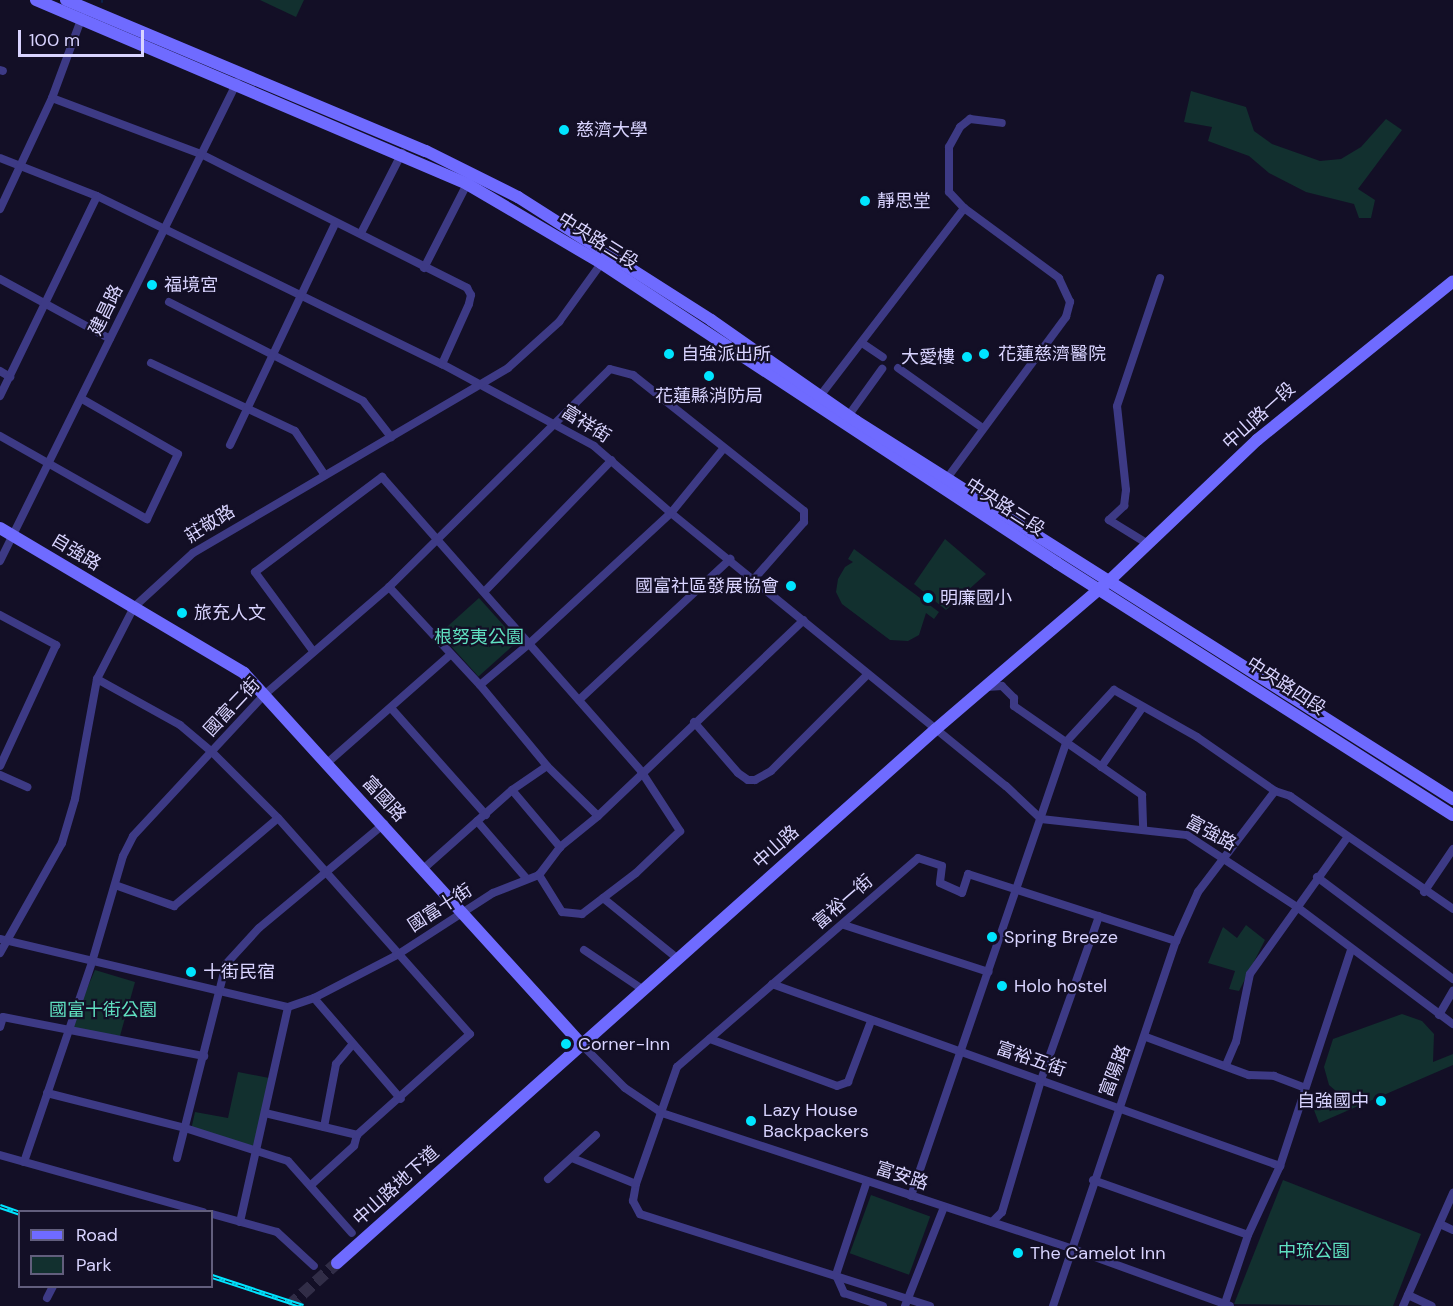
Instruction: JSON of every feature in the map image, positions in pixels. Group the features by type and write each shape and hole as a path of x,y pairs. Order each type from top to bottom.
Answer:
{"street":[{"name":"中央路三段","path":"36,0 83,14 243,74 471,173 518,196 604,260 1100,589"},
{"name":"中央路三段","path":"66,0 83,14 234,85 402,153 467,184 711,320 820,396 846,419"},
{"path":"0,209 52,98 83,14"},
{"name":"建昌路","path":"0,561 82,399 234,85 243,74"},
{"path":"52,98 201,154 335,224 361,233 424,268 468,288 471,295 469,304 442,364"},
{"path":"943,483 981,428 1066,317 1070,302 1059,278 964,208 949,192 949,147 960,127 970,119 1002,123"},
{"path":"361,233 402,153"},
{"name":"富祥街","path":"0,158 97,196 442,364 478,385 556,424 612,460 671,513 755,578 936,729"},
{"path":"424,268 467,184"},
{"path":"0,396 97,196"},
{"path":"820,396 964,208"},
{"path":"230,445 335,224"},
{"name":"莊敬路","path":"0,953 4,940 62,843 75,799 97,679 134,607 193,553 478,385 536,346 559,322 604,260"},
{"path":"1148,544 1109,520 1124,506 1126,490 1117,406 1160,278"},
{"path":"0,279 110,339"},
{"name":"中山路一段","path":"1100,589 1266,433 1453,281"},
{"path":"168,302 273,353 363,401 391,437"},
{"path":"862,343 883,357"},
{"path":"151,363 295,431 324,474"},
{"path":"898,368 981,428"},
{"name":"國富二街","path":"24,1162 133,836 264,695 389,587 435,538 556,424 610,369 633,375 723,449"},
{"path":"846,419 882,369"},
{"path":"0,371 10,377"},
{"path":"0,436 48,466 147,519 178,454 82,399"},
{"path":"480,685 531,643 671,513 723,449 804,511 805,516 755,578"},
{"path":"485,591 612,460"},
{"path":"313,651 255,572 382,477 531,643 641,771 680,831 582,914 562,912 539,874 560,846 598,816 641,771 804,620"},
{"name":"中央路三段","path":"943,483 1110,580"},
{"name":"自強路","path":"0,528 134,607"},
{"path":"579,699 730,560"},
{"name":"中央路四段","path":"1110,580 1453,800"},
{"path":"389,587 480,685 547,766 598,816"},
{"name":"中央路四段","path":"1100,589 1453,815"},
{"name":"中山路","path":"480,1136 936,729 1100,589"},
{"name":"富國路","path":"134,607 220,656 264,695 384,824 422,870 583,1046"},
{"path":"0,615 56,645 0,766"},
{"path":"326,764 450,655"},
{"path":"694,722 738,772 748,780 755,780 771,771 868,674"},
{"path":"97,679 180,725 212,752 278,818 397,955 470,1034 401,1099 357,1136 354,1146 310,1185"},
{"path":"987,687 1002,686 1014,698 1014,706 1142,795 1143,827"},
{"path":"911,1196 1066,742 1114,690 1142,708 1197,737 1275,791 1290,796 1424,892 1453,909"},
{"path":"391,708 486,815"},
{"path":"1101,767 1142,708"},
{"path":"936,729 1041,819"},
{"path":"422,870 512,790 547,766"},
{"path":"0,775 27,787"},
{"path":"512,790 560,846"},
{"name":"富陽路","path":"1053,1306 1070,1248 1146,1037 1176,941 1198,892 1275,791"},
{"path":"115,885 174,906 278,818"},
{"name":"富強路","path":"1041,819 1143,827 1187,835 1224,856 1297,907 1351,950 1453,1024"},
{"path":"477,821 526,878"},
{"path":"177,1158 204,1056 218,988 226,964 252,935 384,824"},
{"path":"1226,1065 1236,1042 1250,974 1347,838"},
{"path":"1424,892 1453,849"},
{"name":"富裕一街","path":"836,1275 640,1214 633,1201 636,1184 677,1067 844,925 918,858 942,866 940,883 962,893 968,874 1018,888 1176,941"},
{"name":"國富十街","path":"288,1007 314,998 397,955 464,914 493,893 539,874"},
{"path":"1317,877 1453,979"},
{"path":"603,898 678,959"},
{"path":"992,1222 1002,1212 1041,1080 1099,916"},
{"path":"844,925 989,972"},
{"path":"4,940 92,962 218,988 288,1007 240,1221"},
{"path":"584,950 642,989"},
{"path":"1226,1305 1248,1234 1280,1166 1351,950"},
{"name":"富裕五街","path":"772,984 1280,1166"},
{"path":"1439,1015 1453,991"},
{"path":"314,998 401,1099"},
{"path":"0,1028 3,1017 66,1032 204,1056"},
{"path":"710,1039 837,1086 848,1082 871,1021"},
{"path":"1146,1037 1249,1075 1274,1076 1305,1088"},
{"path":"324,1127 336,1064 353,1044"},
{"name":"富安路","path":"583,1046 630,1092 662,1113 1070,1248 1226,1305"},
{"path":"47,1093 186,1128 288,1161 352,1233"},
{"path":"265,1113 357,1136"},
{"path":"548,1179 596,1135"},
{"name":"中山路地下道","path":"337,1263 480,1136"},
{"path":"0,1155 196,1210"},
{"path":"572,1158 636,1184"},
{"path":"1093,1180 1248,1234"},
{"path":"867,1181 836,1275 844,1293 883,1306"},
{"path":"1403,1306 1453,1193"},
{"path":"908,1303 944,1207"},
{"path":"213,1214 277,1232 314,1266"},
{"path":"1440,1224 1453,1230"},
{"path":"836,1275 908,1303 930,1306"},
{"path":"47,1298 52,1288"},
{"path":"1408,1295 1432,1306"}],"green space":[{"path":"260,0 304,0 296,17"},
{"path":"1191,91 1246,107 1254,131 1272,144 1320,161 1341,159 1361,147 1386,119 1402,130 1358,189 1375,200 1371,218 1359,218 1354,204 1306,192 1269,173 1249,156 1208,141 1212,127 1184,122"},
{"path":"945,539 986,574 946,610 914,584"},
{"path":"854,549 939,612 934,619 926,613 919,635 908,641 890,640 842,604 836,592 838,579 845,567 853,562 848,559"},
{"name":"根努夷公園","path":"479,598 518,641 478,677 440,633"},
{"path":"1246,925 1265,940 1239,991 1229,989 1235,971 1208,963 1223,927 1237,938"},
{"name":"國富十街公園","path":"95,970 135,982 120,1036 70,1028"},
{"path":"1402,1014 1422,1021 1434,1034 1433,1062 1453,1054 1453,1065 1319,1123 1314,1110 1344,1098 1329,1085 1324,1067 1333,1039"},
{"path":"238,1072 269,1078 253,1148 191,1130 195,1112 228,1118"},
{"name":"中琉公園","path":"1283,1180 1421,1234 1393,1306 1234,1304"},
{"path":"871,1195 930,1217 909,1275 850,1253"}],"tunnel":[{"path":"289,1306 337,1263"}],"railway":[{"path":"0,1206 18,1212"},
{"path":"213,1276 303,1306"}],"place":[{"name":"慈濟大學","path":"564,130"},
{"name":"靜思堂","path":"865,201"},
{"name":"福境宮","path":"152,285"},
{"name":"自強派出所","path":"669,354"},
{"name":"花蓮慈濟醫院","path":"984,354"},
{"name":"大愛樓","path":"967,357"},
{"name":"花蓮縣消防局","path":"709,376"},
{"name":"國富社區發展協會","path":"791,586"},
{"name":"明廉國小","path":"928,598"},
{"name":"旅充人文","path":"182,613"},
{"name":"Spring Breeze","path":"992,937"},
{"name":"十街民宿","path":"191,972"},
{"name":"Holo hostel","path":"1002,986"},
{"name":"Corner-Inn","path":"566,1044"},
{"name":"自強國中","path":"1381,1101"},
{"name":"Lazy House Backpackers","path":"751,1121"},
{"name":"The Camelot Inn","path":"1018,1253"}]}
